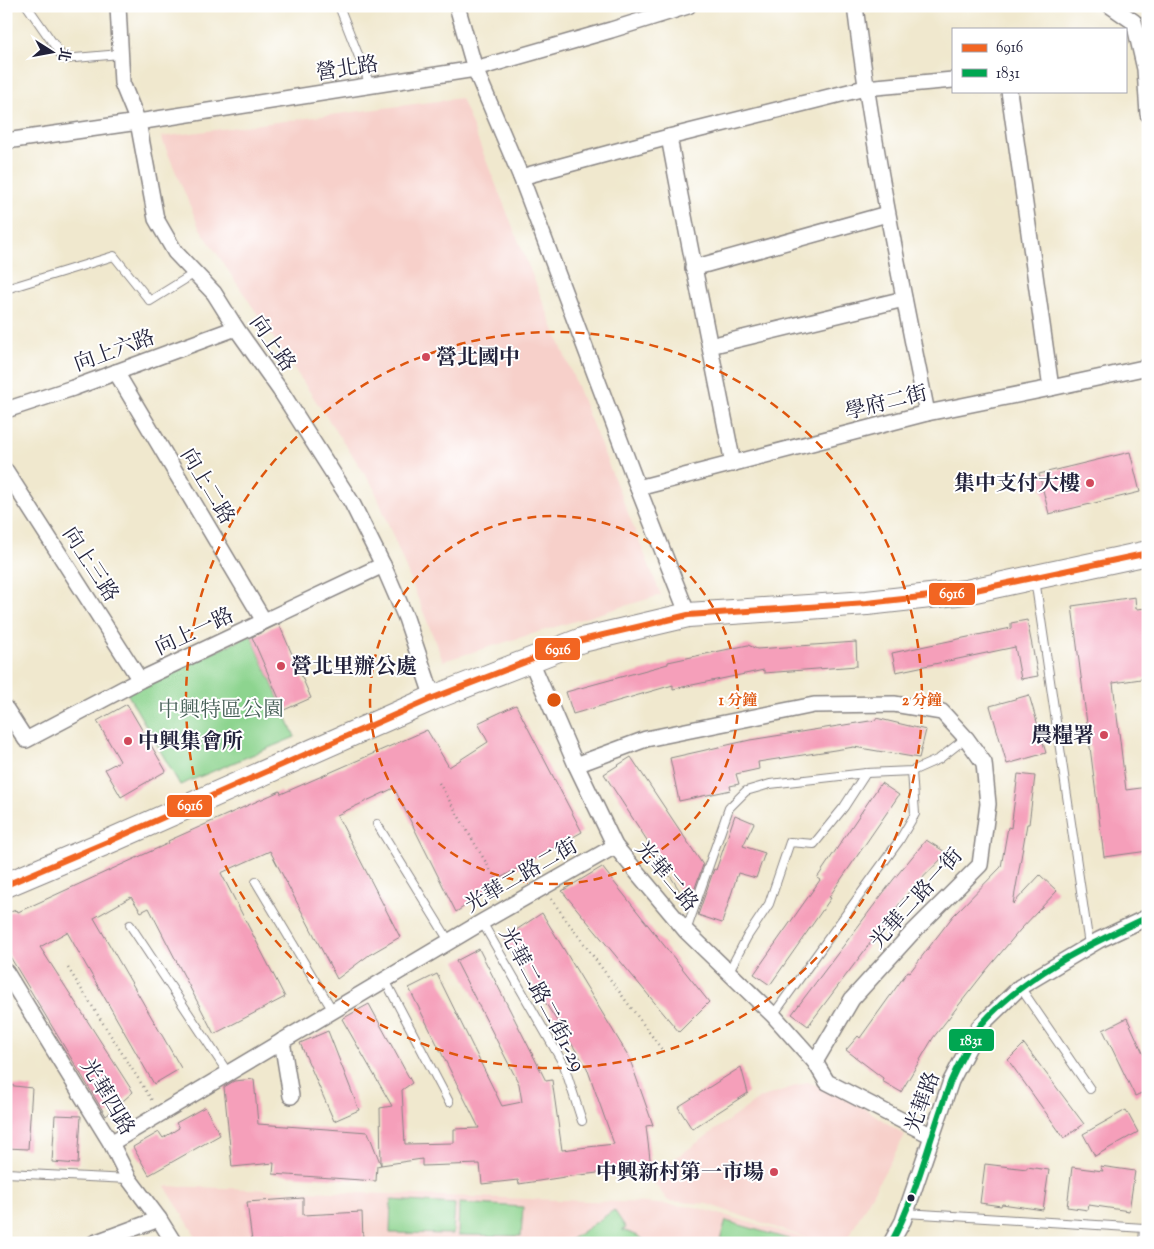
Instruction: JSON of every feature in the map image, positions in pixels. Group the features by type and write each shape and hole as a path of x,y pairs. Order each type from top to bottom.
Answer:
{"main road":[{"path":"6,885 433,698 582,640 688,615 867,603 956,594 1148,553"}],"street":[{"name":"向上路","path":"118,6 122,83 138,122 156,219 175,252 214,293 236,328 280,390 352,503 384,565 406,618 433,698"},
{"path":"457,6 474,69 521,178 688,615"},
{"name":"營北路","path":"6,141 474,69 657,11 688,6"},
{"path":"855,6 865,88 887,214 927,413"},
{"path":"1111,6 1141,22 1148,114"},
{"path":"521,178 669,137 865,88 952,80"},
{"path":"1009,92 1051,388"},
{"path":"669,137 693,268 733,464"},
{"path":"693,268 887,214"},
{"path":"710,346 904,299"},
{"name":"向上六路","path":"6,410 236,328"},
{"name":"學府二街","path":"638,488 927,413 1148,367"},
{"name":"向上二路","path":"116,372 264,622"},
{"name":"向上三路","path":"6,471 140,680"},
{"name":"向上一路","path":"6,709 26,740 140,680 384,565"},
{"name":"光華二路","path":"531,661 576,765 615,846 686,931 773,1014 815,1062 827,1082 932,1136"},
{"name":"光華二路一街","path":"576,765 646,739 814,705 894,704 942,712 966,738 984,762 988,804 980,865 911,934 852,999 815,1062"},
{"name":"光華二路二街","path":"111,1142 449,941 615,846"},
{"name":"光華路","path":"891,1243 906,1213 950,1081 979,1027 1020,987 1089,945 1148,916"},
{"name":"光華四路","path":"6,972 111,1142 129,1179 159,1219 174,1243"},
{"path":"282,1041 291,1096"},
{"path":"94,1243 159,1219"}],"lane":[{"path":"27,6 64,60 120,54"},
{"path":"339,6 370,85"},
{"path":"6,289 114,256 150,301 195,273"},
{"path":"1035,577 1089,945"},
{"path":"686,931 729,808 746,791 770,784 866,773 912,771 939,759 966,738"},
{"path":"773,1014 899,841 915,814 912,771"},
{"path":"728,973 747,936 769,904 790,842 814,844 844,807 866,773"},
{"path":"377,824 449,941"},
{"path":"256,882 333,1011"},
{"name":"光華二路二街1-29","path":"482,922 564,1065 582,1121"},
{"path":"130,925 228,1073"},
{"path":"385,980 448,1102"},
{"path":"1020,987 1090,1089"},
{"path":"6,1173 129,1179"},
{"path":"906,1213 1144,1228 1142,1243"}],"path":[{"path":"439,783 511,905"},
{"path":"543,887 663,1051"},
{"path":"68,968 161,1114"}],"shaded area":[{"name":"營北國中","path":"461,98 661,595 443,661 373,486 199,227 161,137"},
{"path":"807,1082 843,1094 905,1135 845,1243 200,1243 165,1186 646,1203 695,1207 818,1242 707,1204 668,1201 655,1184 673,1160 760,1098"}],"green space":[{"name":"中興特區公園","path":"251,635 295,737 180,785 127,693"},
{"path":"391,1200 455,1204 453,1234 390,1233"},
{"path":"459,1203 523,1207 521,1236 458,1235"},
{"path":"614,1210 626,1228 622,1230 636,1235 649,1243 566,1243"},
{"path":"726,1221 802,1243 719,1243"}],"building":[{"name":"集中支付大樓","path":"1130,452 1140,492 1049,514 1039,474"},
{"name":"農糧署","path":"1135,597 1136,609 1148,608 1148,678 1113,683 1126,790 1148,787 1148,851 1104,857 1072,606"},
{"path":"1027,620 1038,676 1021,679 1015,647 896,672 892,653 1011,628 1011,623"},
{"name":"營北里辦公處","path":"279,624 311,698 284,710 252,637"},
{"path":"856,642 857,666 764,673 764,670 673,689 673,685 573,714 566,692 668,664 668,662 748,645 757,649"},
{"path":"1029,695 1046,753 1007,764 990,706"},
{"name":"中興集會所","path":"127,704 166,771 121,797 105,769 120,761 97,721"},
{"path":"516,705 582,832 486,886 488,891 456,912 394,788 337,815 400,937 369,955 337,979 270,851 221,873 285,997 214,1034 149,908 141,912 131,897 94,918 181,1068 154,1084 67,932 40,947 133,1092 106,1116 6,950 6,913 17,910 18,912 169,843 168,841 280,791 281,794 427,730 449,767 488,742 478,723"},
{"path":"876,718 926,730 919,758 854,747 758,762 759,769 736,774 739,784 730,786 731,790 679,801 670,758 750,740 876,720"},
{"path":"631,757 703,865 689,905 604,774"},
{"path":"1018,774 1035,776 1029,824 1027,824 1013,904 1040,875 1057,891 1020,930 933,1038 901,1092 882,1081 883,1078 846,1050 858,1036 860,1038 908,971 910,972 953,916 1001,867 1008,827 1011,828"},
{"path":"881,783 899,795 829,897 831,898 770,985 754,974 820,880 817,878"},
{"path":"735,815 754,823 743,846 765,853 756,878 738,873 722,923 698,915"},
{"path":"926,840 947,853 907,894 808,1026 792,1014 893,880"},
{"path":"602,867 709,1002 679,1032 562,891"},
{"path":"542,913 629,1057 653,1125 646,1126 651,1167 519,1184 518,1180 482,1184 480,1164 422,1166 422,1159 381,1165 380,1108 392,1106 342,1019 369,1004 412,1083 402,1090 405,1144 454,1143 454,1129 479,1128 409,988 437,974 502,1106 522,1102 519,1084 456,961 479,949 546,1081 552,1080 562,1150 614,1144 587,1068 504,938"},
{"path":"1127,1018 1148,1064 1148,1090 1135,1096 1103,1030"},
{"path":"328,1031 359,1110 334,1121 300,1043"},
{"path":"1024,1044 1084,1124 1064,1138 1008,1060"},
{"path":"741,1067 748,1093 692,1129 678,1107"},
{"path":"254,1079 258,1124 368,1132 381,1165 377,1166 376,1181 273,1174 274,1163 232,1167 224,1087 234,1081"},
{"path":"6,1085 32,1088 28,1149 6,1148"},
{"path":"205,1107 220,1135 149,1175 133,1147 159,1132 163,1138 179,1128 176,1123"},
{"path":"1126,1110 1138,1132 1095,1156 1083,1134"},
{"path":"55,1115 81,1116 78,1164 52,1162"},
{"path":"985,1164 1049,1170 1043,1210 980,1203"},
{"path":"1100,1166 1135,1171 1129,1211 1089,1205 1088,1210 1067,1207 1072,1167 1103,1171"},
{"path":"303,1198 303,1215 362,1212 363,1240 252,1241 247,1202"}],"transit line":[{"name":"6916","path":"6,885 433,698 582,640 688,615 867,603 966,592 1148,553"},
{"name":"1831","path":"891,1243 909,1204 950,1083 964,1053 980,1026 1016,991 1037,976 1080,950 1148,917"}],"place":[{"name":"營北國中","path":"426,357"},
{"name":"集中支付大樓","path":"1090,483"},
{"name":"營北里辦公處","path":"281,666"},
{"name":"農糧署","path":"1104,735"},
{"name":"中興集會所","path":"128,741"},
{"name":"中興新村第一市場","path":"774,1172"}]}
